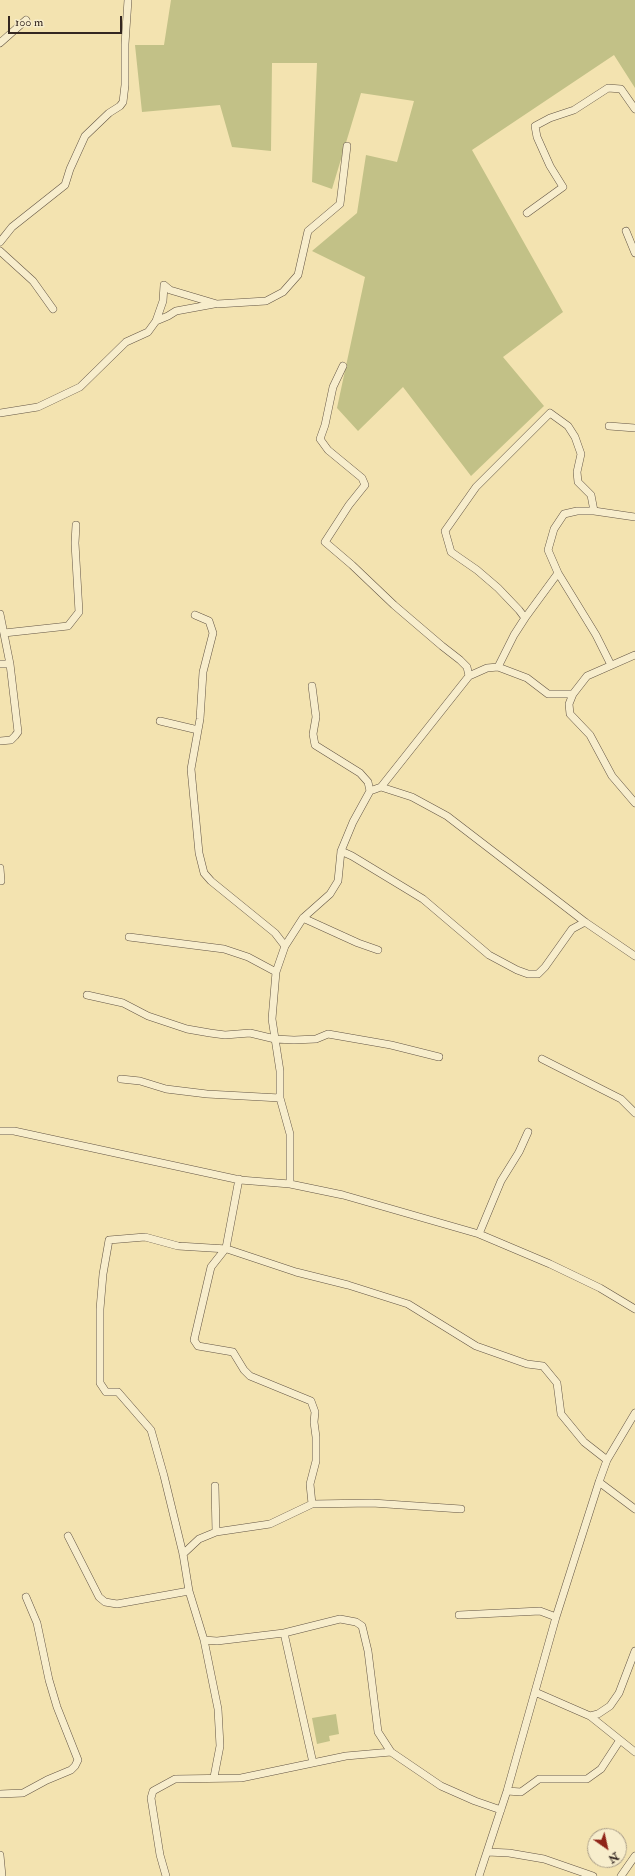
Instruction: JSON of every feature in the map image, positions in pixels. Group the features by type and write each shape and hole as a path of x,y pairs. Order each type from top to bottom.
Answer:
{"street":[{"path":"0,242 12,227 66,185 70,169 85,136 123,102 128,0"},
{"path":"0,43 26,20"},
{"path":"527,213 563,187 550,166 539,143 535,126 550,118 574,110 608,88 620,90 635,109"},
{"path":"156,321 168,316 176,310 217,304 266,301 283,292 298,276 308,231 340,204 347,146"},
{"path":"626,230 635,254"},
{"path":"0,251 33,281 53,309"},
{"path":"0,413 38,407 80,387 126,342 148,332 156,321 163,301 164,285 170,290 217,304"},
{"path":"342,366 333,387 325,426 320,439 328,450 362,478 365,485 349,505 325,542 352,565 394,605 460,660 467,667 469,676"},
{"path":"525,618 498,588 477,570 451,552 445,532 476,487 550,413 568,426 575,437 581,454 577,472 578,482 591,495 594,511"},
{"path":"609,426 635,428"},
{"path":"611,665 596,635 558,573 548,550 554,529 564,514 578,511 594,511 635,517"},
{"path":"4,633 68,626 79,612 74,543 76,525"},
{"path":"498,667 514,635 558,573"},
{"path":"0,614 10,664 18,732 11,740 0,741"},
{"path":"195,615 209,621 213,632 203,672 198,730 191,769 199,854 204,873 211,881 276,933 285,946"},
{"path":"635,655 587,676 573,694 569,704 570,714 590,735 612,776 635,803"},
{"path":"0,664 10,664"},
{"path":"290,1184 290,1134 280,1098 280,1071 272,1019 276,972 285,946 303,918 330,894 338,881 341,851 353,822 370,791 380,787 469,676 487,668 498,667 527,678 548,694 573,694"},
{"path":"312,686 316,718 313,734 315,745 360,773 368,782 370,791"},
{"path":"160,721 198,730"},
{"path":"380,787 412,797 447,816 585,922 635,956"},
{"path":"341,851 352,856 423,900 489,956 528,974 538,974 545,967 572,929 585,922"},
{"path":"0,868 1,881"},
{"path":"303,918 358,943 378,950"},
{"path":"129,937 224,949 248,957 276,972"},
{"path":"87,995 123,1004 148,1016 187,1029 225,1035 250,1033 275,1039 316,1039 328,1034 391,1045 439,1057"},
{"path":"542,1059 620,1099 635,1113"},
{"path":"121,1079 140,1081 166,1089 207,1094 280,1098"},
{"path":"0,1131 14,1132 239,1179 290,1184 343,1195 479,1234 550,1264 600,1288 635,1309"},
{"path":"479,1234 501,1181 516,1158 528,1132"},
{"path":"239,1179 226,1248 211,1267 194,1340 198,1346 233,1352 244,1370 250,1376 311,1402 314,1412 316,1438 316,1461 310,1484 312,1504"},
{"path":"214,1777 220,1746 218,1709 204,1640 189,1591 183,1554 150,1430 118,1392 106,1392 100,1383 100,1309 103,1274 109,1240 145,1237 178,1246 226,1248 296,1272 348,1285 408,1304 476,1346 527,1364 543,1366 558,1383 561,1414 584,1442 607,1460"},
{"path":"479,1876 507,1791 556,1617 584,1535 599,1482 607,1460 635,1413"},
{"path":"599,1482 635,1509"},
{"path":"215,1486 216,1532"},
{"path":"183,1554 199,1539 216,1532 270,1524 312,1504 372,1503 461,1509"},
{"path":"68,1536 99,1597 105,1602 117,1604 189,1591"},
{"path":"0,1794 23,1793 47,1780 71,1770 78,1760 55,1700 49,1680 37,1623 26,1597"},
{"path":"459,1614 540,1611 556,1617"},
{"path":"204,1640 217,1641 284,1633 340,1620 356,1622 362,1626 370,1667 378,1732 391,1752 441,1786 475,1801 501,1810"},
{"path":"284,1633 313,1763"},
{"path":"590,1716 598,1714 610,1706 619,1693 633,1663 635,1651"},
{"path":"534,1692 590,1716 635,1752"},
{"path":"507,1791 521,1792 538,1779 587,1779 601,1769 620,1740"},
{"path":"166,1876 160,1856 151,1798 153,1791 175,1779 214,1777 241,1778 346,1756 391,1752"},
{"path":"487,1852 509,1853 544,1859 593,1876"},
{"path":"0,1855 2,1876"},
{"path":"620,1876 635,1856"}],"shaded area":[{"path":"171,0 635,0 635,88 614,55 472,150 563,312 503,357 544,406 471,476 403,387 358,431 337,408 365,277 312,251 357,213 366,155 397,162 414,101 361,93 332,189 312,182 317,63 272,63 271,151 232,147 220,105 142,112 135,45 164,45"},
{"path":"336,1714 339,1734 329,1736 330,1741 317,1744 312,1718"}]}
